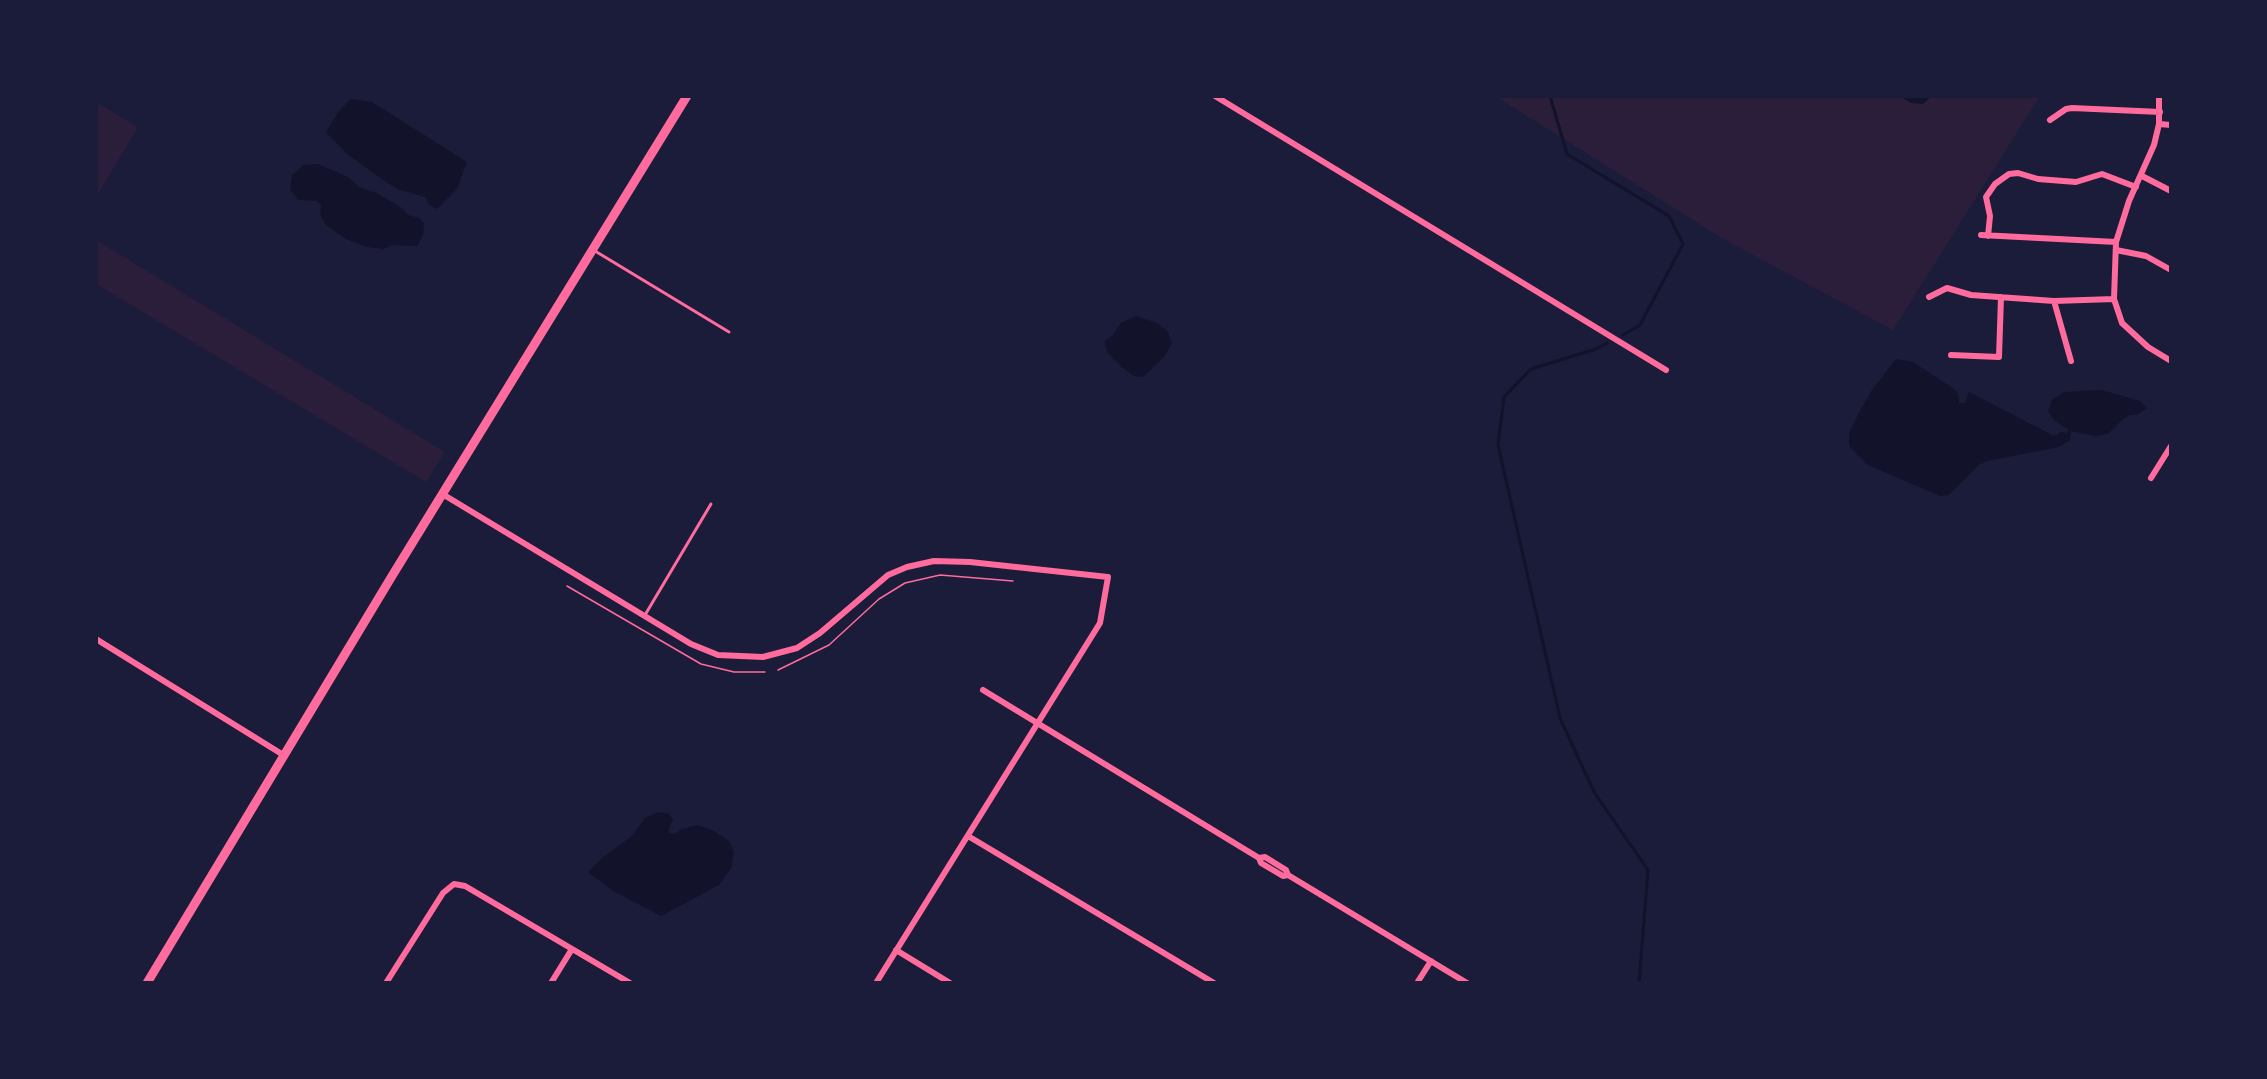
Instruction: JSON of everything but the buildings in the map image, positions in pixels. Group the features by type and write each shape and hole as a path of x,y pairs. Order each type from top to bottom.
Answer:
{"main road":[{"path":"147,983 687,96"}],"street":[{"path":"1215,96 1666,370"},
{"path":"2159,96 2159,124 2142,176 2116,242 2114,300 2122,323 2148,347 2171,361"},
{"path":"2050,120 2066,109 2072,108 2160,112"},
{"path":"2159,124 2171,125"},
{"path":"2116,242 1985,235 1990,216 1986,197 1995,184 2009,174 2076,182 2102,174 2136,187"},
{"path":"2142,176 2171,191"},
{"path":"2116,250 2146,256 2171,270"},
{"path":"1929,297 1947,288 1960,294 2001,297 2114,300"},
{"path":"1951,356 1999,357 2001,297"},
{"path":"2054,300 2070,361"},
{"path":"2151,478 2171,446"},
{"path":"444,495 691,644 718,655 763,657 798,648 820,633 888,575 907,567 934,561 970,562 1108,577 1100,623 876,983"},
{"path":"96,639 285,756"},
{"path":"983,690 1259,858 1265,857 1272,861 1286,870 1288,875 1467,983"},
{"path":"968,836 1214,983"},
{"path":"386,983 443,893 454,885 465,886 630,983"},
{"path":"551,983 572,949"},
{"path":"896,950 950,983"},
{"path":"1417,983 1431,961"}],"lane":[{"path":"593,250 729,332"},
{"path":"644,616 711,504"}],"path":[{"path":"778,670 829,645 879,599 906,584 940,575 1013,581"},
{"path":"567,586 701,664 734,672 765,672"}],"shaded area":[{"path":"1495,96 2040,96 1893,330 1725,240"},
{"path":"1900,96 1932,96 1923,104 1911,103"},
{"path":"351,99 372,102 467,162 457,189 437,209 429,205 425,197 397,189 379,177 347,154 326,132 339,111"},
{"path":"96,102 138,127 96,197"},
{"path":"318,164 348,177 359,187 376,193 402,208 408,215 419,218 424,223 423,235 417,246 393,245 384,249 367,247 346,239 327,226 320,214 321,205 317,201 299,200 290,190 292,175 304,165"},
{"path":"96,240 445,452 426,482 96,284"},
{"path":"1136,316 1157,323 1168,332 1172,343 1164,357 1143,377 1134,376 1123,368 1107,352 1105,341 1113,335 1121,323"},
{"path":"1896,359 1913,362 1951,387 1958,393 1959,403 1965,403 1969,392 2054,436 2061,432 2067,433 2069,430 2054,420 2048,411 2052,400 2064,392 2101,390 2140,401 2147,408 2137,415 2130,415 2123,419 2108,434 2095,436 2071,431 2070,440 2059,447 1987,461 1979,465 1949,495 1940,496 1868,465 1849,446 1849,433 1859,413 1872,390"},
{"path":"659,812 669,814 673,819 668,831 670,833 675,834 682,829 698,825 714,831 729,841 734,852 731,868 719,885 661,916 613,891 588,872 602,858 632,836 646,817"}],"waterway":[{"path":"1550,96 1567,154 1669,216 1683,244 1640,325 1623,335"},
{"path":"1607,343 1596,349 1531,369 1504,397 1498,445 1560,718 1594,792 1648,870 1639,983"}]}
